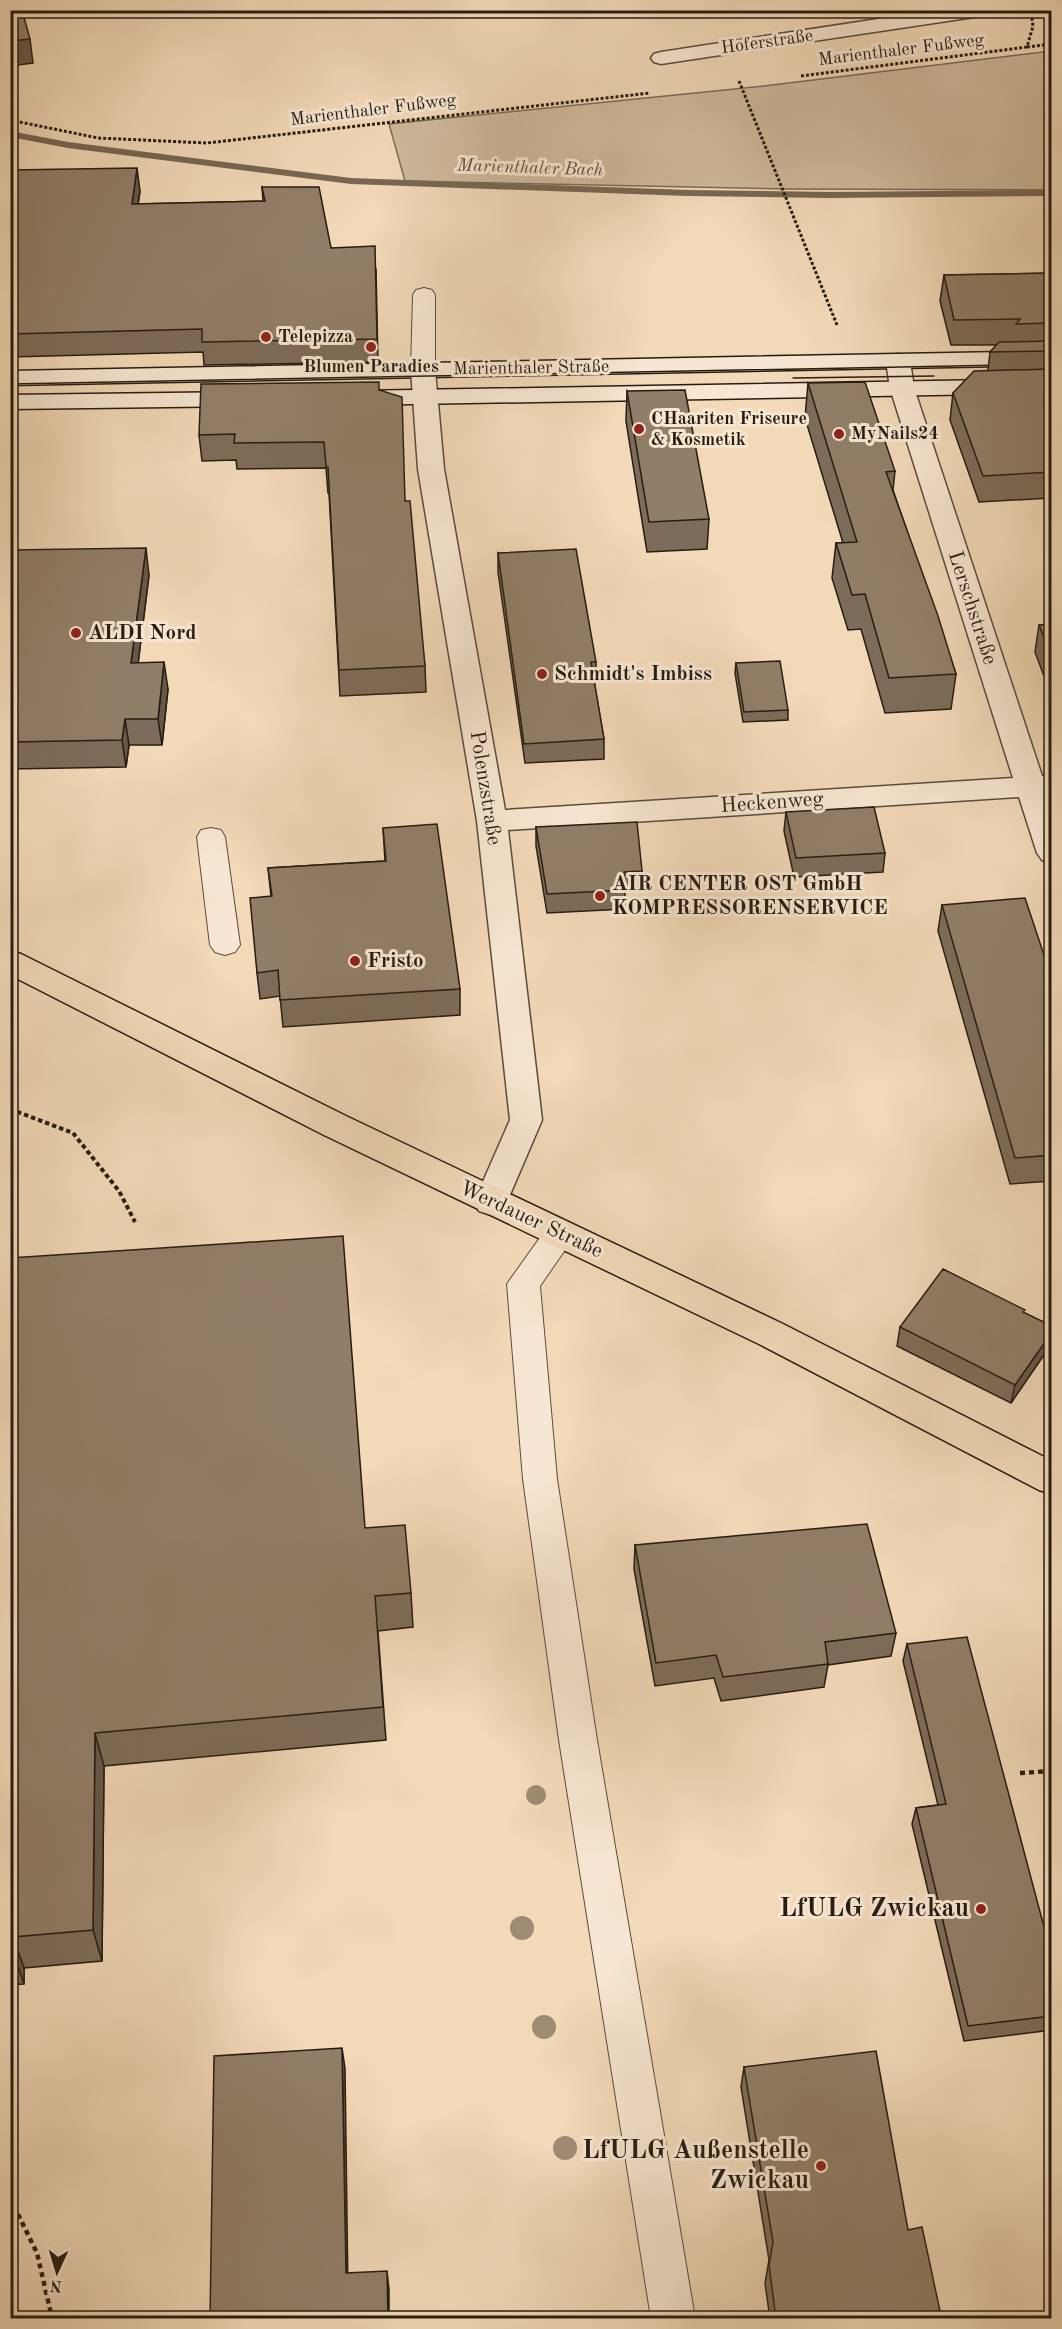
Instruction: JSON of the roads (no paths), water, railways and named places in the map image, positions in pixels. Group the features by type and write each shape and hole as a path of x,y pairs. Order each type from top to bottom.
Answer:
{"main road":[{"name":"Werdauer Straße","path":"10,962 491,1202 771,1334 1052,1479"}],"street":[{"name":"Hoferstraße","path":"661,58 981,10"},
{"name":"Marienthaler Straße","path":"10,378 1052,358"},
{"name":"Lerschstraße","path":"898,361 902,388 1041,786 1052,853"},
{"name":"Polenzstraße","path":"423,370 431,469 492,821 526,1120 491,1202"},
{"name":"Marienthaler Straße","path":"329,398 1052,386"},
{"path":"10,402 269,399"},
{"name":"Heckenweg","path":"492,821 1041,786"}],"lane":[{"path":"423,370 424,296"},
{"path":"212,837 225,945"},
{"path":"560,1234 523,1284 540,1479 578,1740 673,2319"}],"waterway":[{"name":"Marienthaler Bach","path":"10,134 68,145 351,181 688,193 830,195 1052,193"}],"tram line":[{"path":"10,384 1004,365"},
{"path":"793,378 934,376"}],"place":[{"name":"Telepizza","path":"266,337"},
{"name":"Blumen Paradies","path":"371,347"},
{"name":"CHaariten Friseure & Kosmetik","path":"639,429"},
{"name":"MyNails24","path":"839,434"},
{"name":"ALDI Nord","path":"76,633"},
{"name":"Schmidt's Imbiss","path":"542,674"},
{"name":"AIR CENTER OST GmbH KOMPRESSORENSERVICE","path":"600,896"},
{"name":"Fristo","path":"355,961"},
{"name":"LfULG Zwickau","path":"981,1909"},
{"name":"LfULG Außenstelle Zwickau","path":"821,2166"}]}
